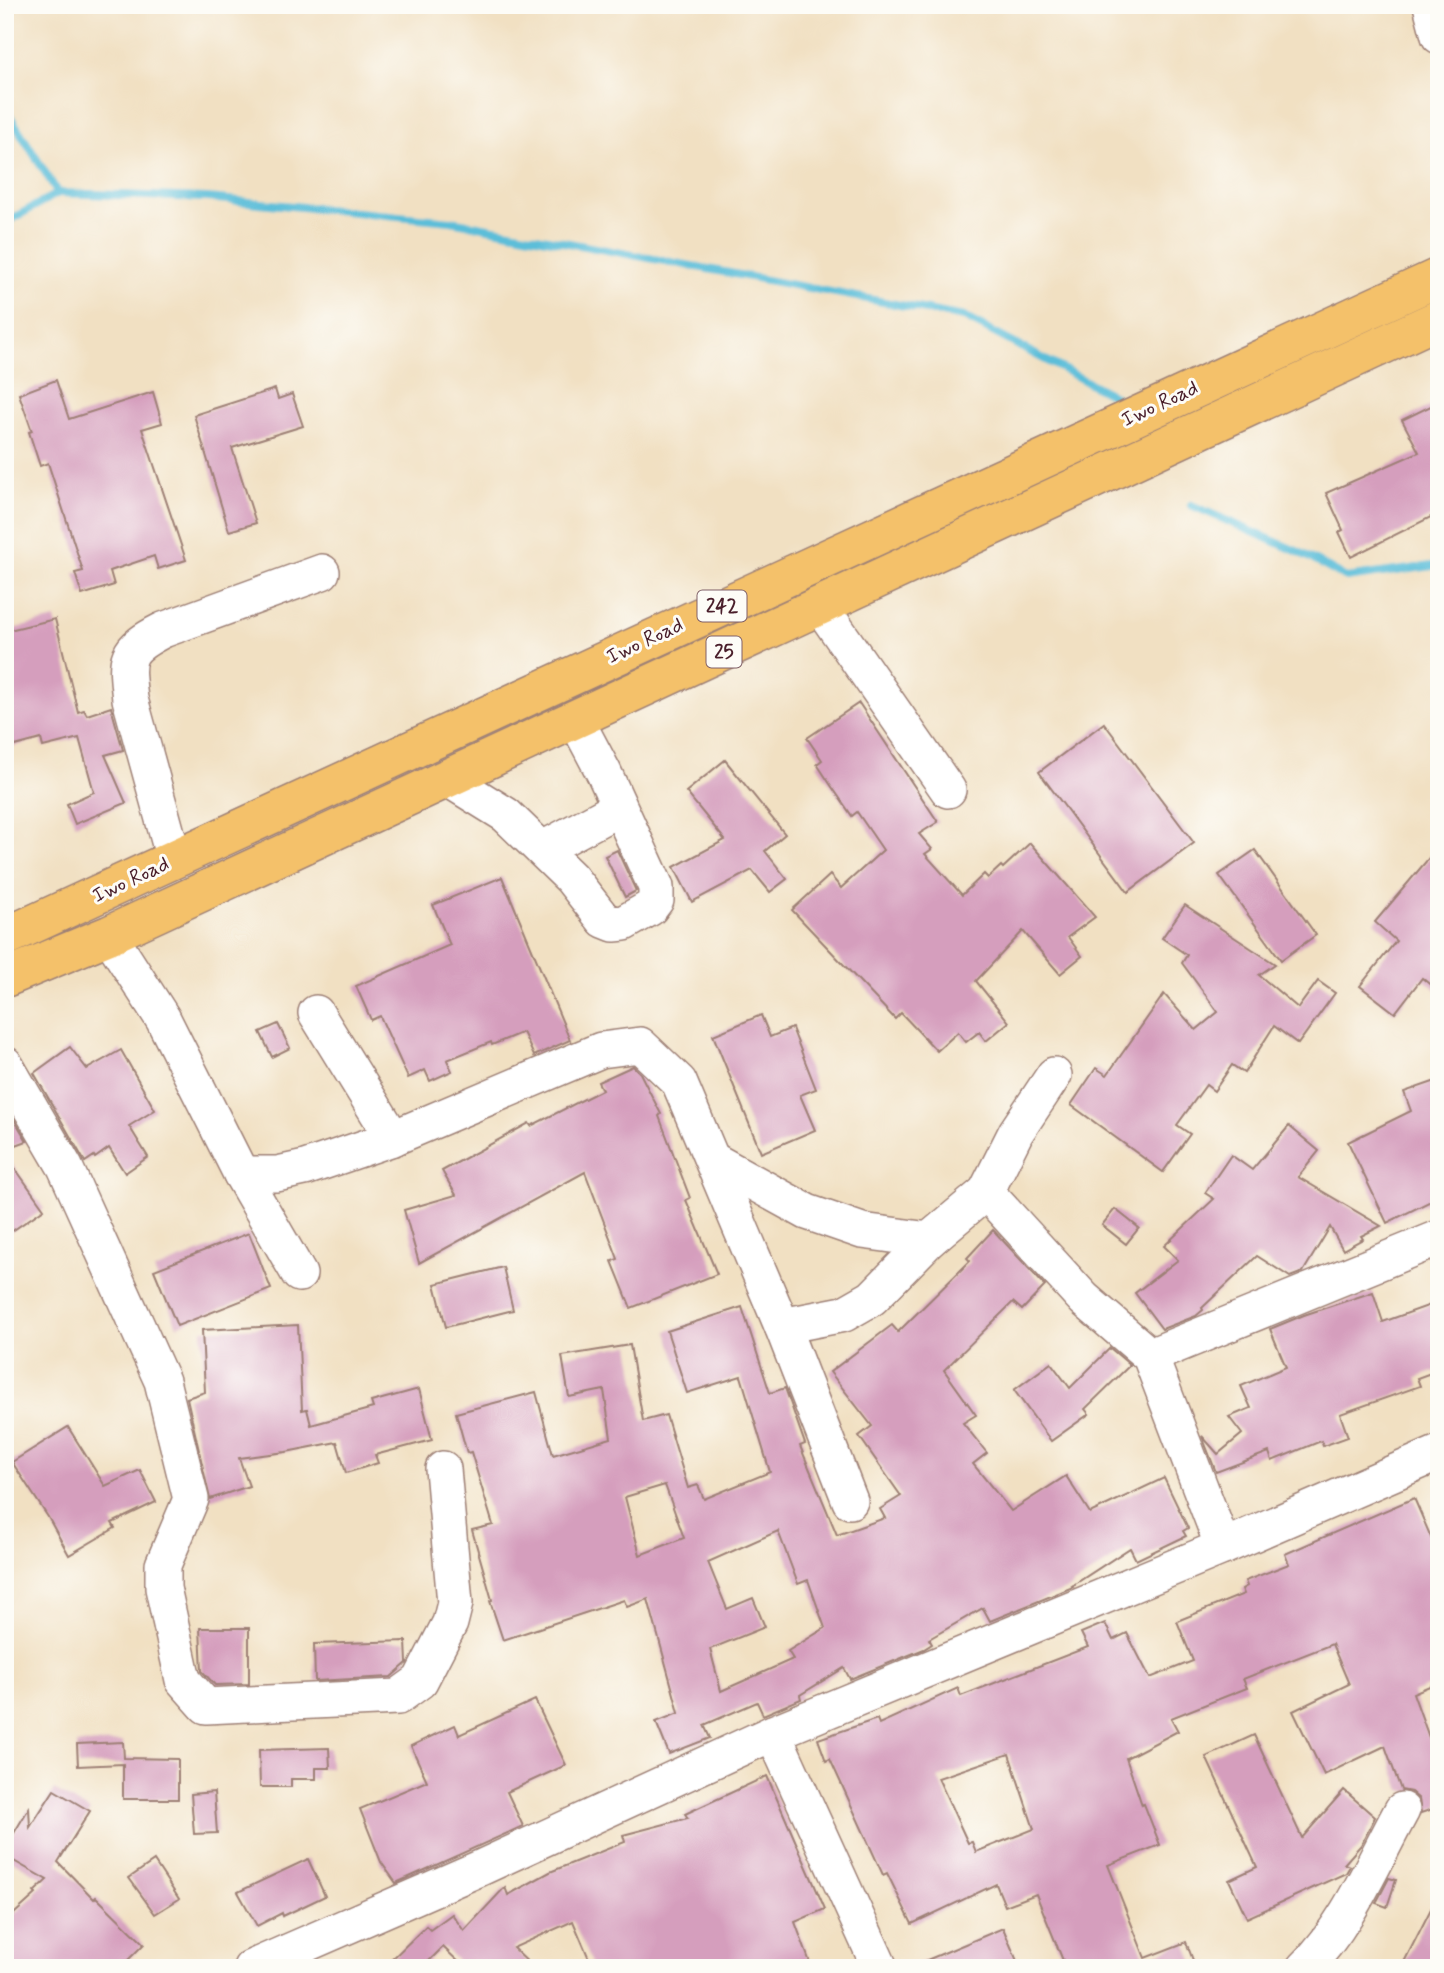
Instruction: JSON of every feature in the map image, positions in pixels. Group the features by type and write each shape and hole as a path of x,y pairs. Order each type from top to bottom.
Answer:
{"main road":[{"name":"Iwo Road","path":"5,937 1439,277"},
{"name":"Iwo Road","path":"5,978 109,935 299,848 1439,319"},
{"path":"280,810 299,848"}],"street":[{"path":"1431,5 1439,36"},
{"path":"174,859 130,699 127,674 130,653 141,642 163,630 322,572"},
{"path":"821,607 948,790"},
{"path":"448,779 506,815 543,849 604,920 614,924 624,923 650,908 656,901 656,887 604,773 576,720"},
{"path":"543,849 619,808"},
{"path":"109,935 163,1019 241,1174 299,1275"},
{"path":"316,1013 393,1138"},
{"path":"241,1174 277,1174 305,1168 393,1138 601,1050 640,1045 680,1082 782,1326 850,1501"},
{"path":"5,1064 65,1167 162,1381 191,1499 163,1565 163,1588 183,1680 206,1706 398,1697 421,1681 450,1623 455,1603 443,1469"},
{"path":"782,1326 844,1314 872,1298 929,1240 986,1192 1016,1132 1054,1075"},
{"path":"713,1160 807,1212 862,1231 929,1240"},
{"path":"986,1192 1084,1299 1150,1356 1223,1547"},
{"path":"1150,1356 1439,1238"},
{"path":"251,1968 478,1870 773,1734 1223,1547 1439,1453"},
{"path":"773,1734 880,1968"},
{"path":"1304,1968 1321,1952 1343,1918 1402,1810"}],"building":[{"path":"56,380 69,419 153,392 162,423 142,429 186,560 158,569 154,556 110,571 114,585 82,595 75,573 83,571 48,463 40,466 29,432 32,431 19,394"},
{"path":"275,389 278,399 292,394 303,426 232,448 256,523 229,531 194,415"},
{"path":"1439,402 1439,513 1351,557 1339,532 1343,530 1326,493 1419,452 1402,420"},
{"path":"55,619 78,712 84,710 87,715 111,707 123,750 105,755 126,803 75,824 67,804 94,792 79,738 43,747 41,739 11,747 5,722 5,631"},
{"path":"859,703 938,822 919,834 932,849 925,854 962,895 984,874 988,878 1001,866 1003,868 1030,843 1095,917 1068,937 1082,956 1060,974 1023,931 976,981 1009,1022 986,1041 979,1032 966,1042 958,1032 937,1051 901,1013 895,1019 792,910 830,875 841,888 883,850 857,812 852,816 830,784 817,764 822,760 807,738"},
{"path":"1104,723 1194,843 1128,892 1039,772"},
{"path":"725,760 785,834 765,851 787,879 770,892 752,870 692,902 674,867 725,840 686,792"},
{"path":"1439,846 1439,992 1422,978 1395,1013 1360,986 1396,941 1375,922"},
{"path":"617,850 636,891 625,897 605,856"},
{"path":"1255,850 1316,935 1281,960 1219,875"},
{"path":"502,877 570,1040 534,1056 523,1032 447,1060 452,1071 430,1081 425,1070 408,1078 380,1016 371,1020 356,986 450,945 433,905"},
{"path":"1185,905 1275,964 1259,975 1298,1008 1318,981 1335,993 1298,1044 1274,1026 1244,1073 1232,1065 1214,1091 1206,1085 1177,1125 1190,1134 1163,1172 1071,1105 1096,1068 1107,1075 1164,994 1196,1030 1218,1012 1182,963 1187,955 1162,938"},
{"path":"761,1015 770,1037 792,1028 816,1089 800,1095 815,1130 761,1153 713,1035"},
{"path":"278,1024 290,1048 272,1057 260,1032"},
{"path":"70,1047 87,1069 121,1050 155,1110 129,1126 148,1157 125,1173 109,1148 85,1162 34,1073"},
{"path":"633,1066 640,1073 661,1114 659,1116 690,1198 686,1200 717,1274 631,1308 612,1261 618,1259 585,1172 419,1263 404,1210 456,1195 442,1171 529,1123 531,1126 602,1090 598,1082"},
{"path":"1439,1080 1439,1197 1387,1223 1348,1142 1411,1111 1404,1092"},
{"path":"5,1104 27,1141 5,1149"},
{"path":"1289,1126 1319,1151 1298,1177 1381,1226 1361,1236 1363,1239 1343,1250 1330,1227 1303,1272 1290,1277 1257,1256 1196,1316 1162,1329 1135,1293 1178,1260 1164,1246 1214,1199 1205,1193 1231,1155 1252,1170"},
{"path":"5,1154 44,1209 5,1236"},
{"path":"1115,1209 1139,1228 1126,1244 1102,1225"},
{"path":"993,1230 1045,1286 1022,1310 1013,1302 944,1370 976,1415 963,1423 987,1453 973,1464 1011,1511 1066,1476 1090,1513 1164,1478 1188,1528 1183,1531 1186,1536 1136,1560 1130,1548 1073,1587 990,1621 983,1608 929,1639 932,1644 924,1649 850,1679 844,1668 800,1695 801,1699 763,1715 757,1702 704,1725 710,1738 669,1754 656,1722 679,1713 648,1599 627,1607 624,1600 503,1640 472,1530 493,1525 471,1452 467,1453 456,1413 536,1392 553,1455 611,1438 604,1390 569,1397 562,1356 630,1345 643,1421 666,1415 688,1488 698,1485 704,1499 770,1472 741,1376 687,1393 667,1331 742,1307 770,1393 785,1388 805,1444 800,1446 837,1535 885,1518 880,1509 901,1496 859,1436 872,1426 830,1372 892,1325 898,1332 970,1261 967,1258","holes":["665,1485 684,1538 640,1555 625,1497","778,1531 798,1584 808,1580 825,1628 788,1651 793,1659 721,1691 710,1649 765,1627 753,1598 727,1609 708,1562"]},
{"path":"249,1233 271,1289 177,1326 154,1270"},
{"path":"503,1267 513,1310 446,1327 435,1284"},
{"path":"1373,1292 1383,1322 1433,1304 1439,1320 1439,1370 1417,1378 1420,1386 1340,1414 1348,1437 1323,1446 1321,1441 1272,1461 1269,1452 1216,1472 1202,1436 1218,1454 1242,1434 1229,1417 1251,1408 1241,1386 1286,1367 1270,1329"},
{"path":"298,1325 302,1410 307,1409 311,1425 373,1408 371,1402 419,1389 432,1440 375,1455 378,1463 346,1473 337,1442 239,1458 249,1486 210,1499 187,1398 205,1392 202,1330"},
{"path":"1110,1348 1130,1365 1085,1409 1089,1414 1051,1441 1014,1390 1051,1363 1070,1388"},
{"path":"68,1427 105,1486 140,1470 156,1502 112,1523 115,1528 69,1555 12,1462"},
{"path":"1414,1498 1439,1556 1439,1682 1413,1693 1439,1765 1439,1807 1421,1813 1419,1799 1411,1792 1401,1790 1385,1746 1324,1775 1293,1711 1349,1684 1332,1644 1243,1679 1247,1688 1171,1718 1178,1731 1126,1758 1142,1805 1144,1804 1160,1845 1108,1865 1145,1958 1186,1942 1196,1968 1066,1968 1036,1894 1005,1906 996,1884 912,1924 887,1873 883,1875 830,1759 826,1761 818,1739 877,1719 879,1724 958,1688 961,1696 1088,1647 1081,1633 1105,1623 1113,1640 1127,1633 1150,1678 1193,1661 1177,1621 1244,1594 1242,1589 1247,1586 1245,1581 1289,1564 1285,1554","holes":["1009,1754 1034,1829 976,1852 972,1842 968,1843 938,1778"]},
{"path":"200,1628 249,1628 249,1684 215,1685 202,1671"},
{"path":"406,1641 407,1663 391,1677 315,1681 314,1644"},
{"path":"535,1700 566,1765 507,1792 523,1826 396,1883 381,1862 360,1809 427,1781 411,1746 455,1725 459,1735"},
{"path":"1254,1735 1302,1838 1344,1790 1375,1817 1361,1845 1344,1864 1350,1866 1346,1873 1247,1918 1229,1880 1257,1867 1206,1757"},
{"path":"123,1742 124,1758 178,1759 178,1799 123,1799 123,1764 78,1766 77,1744"},
{"path":"329,1748 330,1768 316,1768 316,1779 291,1779 291,1787 260,1787 259,1750"},
{"path":"767,1776 825,1909 795,1922 812,1968 593,1968 573,1921 513,1948 534,1968 465,1968 443,1947 422,1968 383,1968 426,1926 430,1930 452,1914 464,1931 505,1887 508,1895 550,1872 625,1842 623,1835 688,1818 685,1814"},
{"path":"54,1790 90,1811 58,1862 144,1944 120,1968 5,1968 5,1922 36,1894 34,1892 47,1880 5,1856 5,1848 29,1808 30,1827"},
{"path":"214,1792 217,1833 194,1834 191,1794"},
{"path":"308,1859 325,1896 257,1926 238,1892"},
{"path":"154,1861 179,1899 155,1914 129,1878"},
{"path":"1389,1878 1396,1880 1387,1907 1376,1903"},
{"path":"1439,1893 1439,1968 1401,1968"},
{"path":"1003,1928 1020,1968 908,1968"}],"waterway":[{"path":"5,108 58,193 207,198 451,221 964,317 1114,396"},
{"path":"5,223 58,193"},
{"path":"1191,505 1301,553 1346,578 1439,565"}]}
